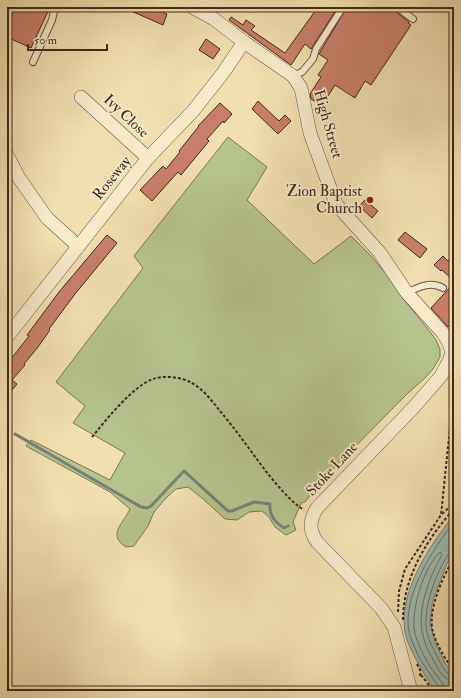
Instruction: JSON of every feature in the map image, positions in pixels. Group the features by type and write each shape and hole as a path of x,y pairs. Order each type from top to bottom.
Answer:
{"street":[{"name":"High Street","path":"192,7 214,20 293,76 301,88 310,133 336,204 380,253 407,293 443,333 452,351 450,359"},
{"name":"Roseway","path":"8,332 148,158 193,111 244,42"},
{"name":"Ivy Close","path":"80,95 148,158"},
{"path":"7,155 18,178 46,218 78,246"},
{"name":"Stoke Lane","path":"411,691 394,628 381,608 317,542 311,533 312,515 413,408 441,376 450,359"}],"lane":[{"path":"33,62 52,20 55,7"},
{"path":"293,76 302,72 312,59 316,49 343,7"},
{"path":"397,7 413,19"},
{"path":"407,293 419,286 432,285 443,288"}],"path":[{"path":"92,437 125,400 142,385 154,379 166,377 192,383 204,393 224,416 277,485 297,506 312,515"},
{"path":"442,515 451,418 454,403"},
{"path":"398,613 399,591 405,569 442,515 454,503"},
{"path":"403,622 410,578 417,562 430,540 454,509"},
{"path":"454,558 438,592 432,622 433,631 441,650 454,670"},
{"path":"416,663 421,673 434,691"}],"green space":[{"path":"228,137 267,167 247,200 314,264 351,236 387,275 401,296 431,333 440,349 440,357 433,369 425,378 407,394 322,480 305,502 301,503 293,522 296,530 286,535 275,527 269,517 262,511 249,512 237,520 225,519 188,487 176,489 166,498 154,512 148,526 134,546 126,547 120,543 117,534 118,529 130,509 110,492 26,446 31,440 110,480 125,453 73,423 85,406 56,382 143,268 134,256"}],"water":[{"path":"454,515 454,552 447,564 434,597 430,623 435,642 445,663 454,674 454,691 437,691 424,674 410,648 405,632 404,617 406,601 418,570 435,540"}],"building":[{"path":"7,7 50,7 31,48 7,37"},
{"path":"122,7 151,7 167,14 163,25"},
{"path":"318,7 338,7 311,49 305,44 291,65 229,20 231,17 243,25 246,20 255,26 251,30 285,53"},
{"path":"347,7 393,7 394,10 411,25 371,85 365,81 355,98 335,85 328,96 325,95 320,104 311,99 310,94 321,77 318,75 328,60 319,54"},
{"path":"206,39 220,49 213,59 199,50"},
{"path":"258,101 279,121 285,115 291,121 278,134 252,109"},
{"path":"220,103 232,114 224,123 223,121 207,139 209,141 181,175 178,172 152,201 140,190 163,166 166,169 198,126"},
{"name":"Zion Baptist Church","path":"365,200 378,211 372,218 359,206"},
{"path":"405,232 427,249 420,258 398,240"},
{"path":"107,235 117,243 75,294 49,329 50,330 38,347 24,364 25,365 12,380 17,384 7,396 7,364 29,336 27,335 59,292"},
{"path":"454,254 454,281 434,265 443,256 448,261"},
{"path":"454,283 454,321 448,327 431,308"}],"waterway":[{"path":"15,434 141,507 147,508 151,506 184,471 228,511 232,511 254,502 270,504 270,512 275,521 284,528 288,526"}],"place":[{"name":"Zion Baptist Church","path":"370,200"}]}
